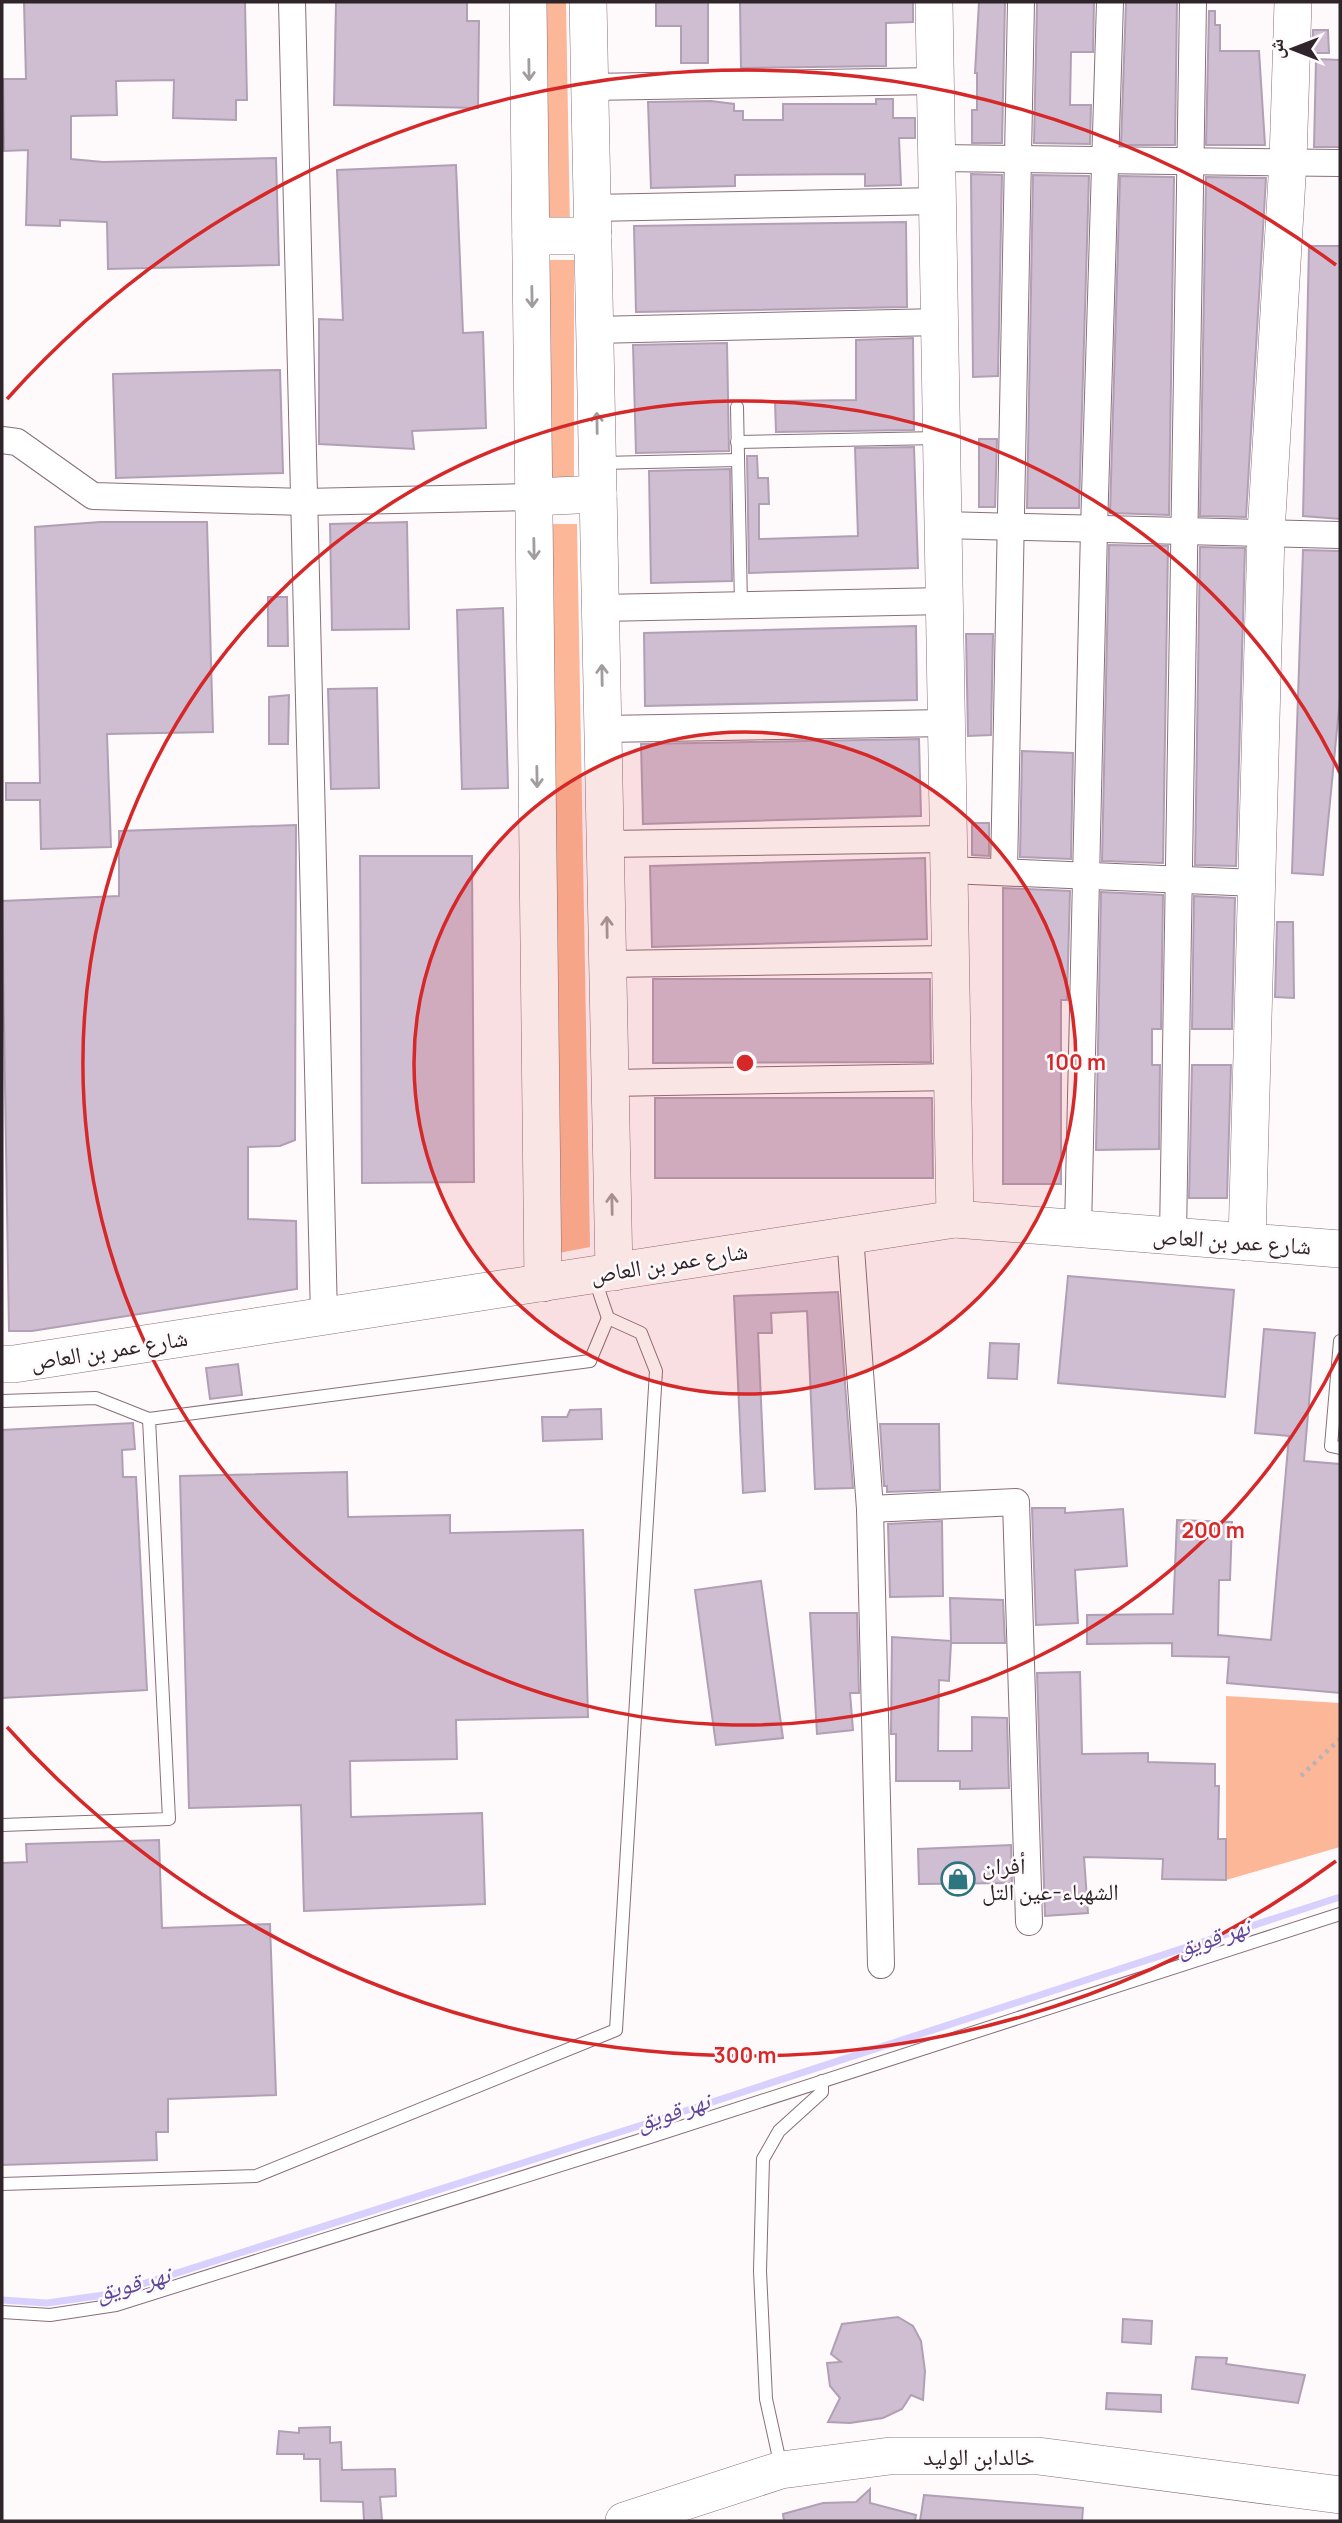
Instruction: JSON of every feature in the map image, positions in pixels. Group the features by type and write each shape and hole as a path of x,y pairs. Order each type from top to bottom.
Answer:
{"street":[{"path":"292,2 324,1317"},
{"path":"528,2 543,1283"},
{"path":"588,2 610,1083 604,1273"},
{"path":"934,2 955,1219"},
{"path":"1004,872 1021,2"},
{"path":"1078,1229 1094,529 1110,2"},
{"path":"1173,1236 1194,2"},
{"path":"1247,1242 1266,533 1288,161 1293,2"},
{"path":"590,87 935,81"},
{"path":"937,158 1107,161 1191,159 1340,163"},
{"path":"531,236 593,222 938,201"},
{"path":"595,330 939,322"},
{"path":"2,440 17,442 93,496 304,502 534,497 598,479"},
{"path":"943,525 1340,534"},
{"path":"600,608 944,601"},
{"path":"603,729 946,723"},
{"path":"605,844 949,854 1004,872 1256,883"},
{"path":"607,964 950,959"},
{"path":"610,1083 953,1077"},
{"name":"شارع عمر بن العاص","path":"2,1364 955,1219 1340,1249"},
{"path":"850,1235 870,1509 881,1965"},
{"path":"870,1509 1016,1502 1029,1922"},
{"name":"خالدابن الوليد","path":"624,2521 781,2470 890,2456 1038,2456 1340,2495"}],"lane":[{"path":"737,407 741,605"},
{"path":"737,442 942,438"},
{"path":"598,479 738,460"},
{"path":"2,1401 96,1398 149,1419 590,1362 608,1318 604,1273"},
{"path":"2,2184 256,2176 617,2030 656,1371 641,1333 608,1318"},
{"path":"1340,1341 1331,1446 1340,1448"},
{"path":"2,1825 169,1819 149,1419"},
{"path":"2,2312 50,2315 116,2305 1340,1914"},
{"path":"781,2470 766,2399 760,2271 763,2159 779,2131 822,2092 822,2081"}],"path":[{"path":"1301,1776 1340,1739"}],"shaded area":[{"path":"544,2 566,2 570,230 547,230"},
{"path":"549,260 574,260 574,479 549,479"},
{"path":"547,524 577,524 590,1247 559,1253"},
{"path":"1226,1696 1340,1703 1340,1847 1226,1880"}],"building":[{"path":"24,2 245,2 247,100 236,100 236,120 173,118 174,80 116,81 117,115 71,116 71,159 103,162 276,158 279,265 108,269 107,222 60,220 60,226 26,225 28,150 4,151 3,79 26,79"},
{"path":"336,2 467,2 467,21 479,21 478,108 334,105"},
{"path":"656,2 708,2 708,63 681,63 681,26 656,26"},
{"path":"740,2 913,2 913,22 886,23 886,66 741,68"},
{"path":"979,2 1005,2 1002,143 972,143 972,110 977,110 975,73"},
{"path":"1037,2 1094,2 1093,52 1071,52 1070,105 1091,105 1090,144 1034,143"},
{"path":"1126,2 1177,2 1175,145 1121,145"},
{"path":"1209,11 1215,11 1215,25 1220,25 1220,51 1259,51 1265,145 1206,145"},
{"path":"1313,30 1328,30 1329,53 1312,53"},
{"path":"1316,59 1340,60 1340,147 1314,147"},
{"path":"876,99 893,99 893,118 915,118 915,138 899,138 901,185 865,186 865,174 735,175 735,186 651,188 648,102 711,101 734,104 734,111 743,111 743,120 783,120 783,104 876,104"},
{"path":"456,165 463,333 483,332 486,428 412,431 414,449 319,444 319,319 343,320 337,170"},
{"path":"971,174 1002,175 998,376 973,377"},
{"path":"1033,175 1089,176 1079,508 1027,508"},
{"path":"1120,176 1174,177 1169,515 1110,513"},
{"path":"1206,177 1266,178 1246,517 1200,516"},
{"path":"906,222 907,307 636,312 634,226"},
{"path":"1309,246 1340,246 1340,519 1303,516"},
{"path":"913,338 914,430 776,432 775,401 856,400 856,340"},
{"path":"727,343 729,451 636,453 633,345"},
{"path":"280,370 283,473 116,478 113,374"},
{"path":"979,439 997,439 995,507 979,507"},
{"path":"914,447 918,568 749,573 747,456 757,456 758,478 768,478 769,504 759,504 759,539 858,536 855,448"},
{"path":"730,469 732,581 651,583 649,471"},
{"path":"100,522 207,522 213,732 107,734 111,847 41,849 40,800 6,800 6,783 40,783 35,527"},
{"path":"407,522 409,629 332,630 330,524"},
{"path":"1109,545 1168,546 1163,863 1102,861"},
{"path":"1200,547 1245,548 1236,866 1195,865"},
{"path":"1303,550 1340,551 1340,698 1323,875 1292,873"},
{"path":"268,597 287,597 288,646 268,646"},
{"path":"503,608 508,788 462,789 457,610"},
{"path":"916,626 917,700 645,706 644,633"},
{"path":"966,634 993,634 991,735 968,736"},
{"path":"377,688 379,788 331,789 328,689"},
{"path":"289,695 288,744 269,744 269,697"},
{"path":"919,739 921,816 643,824 641,744"},
{"path":"1022,751 1073,753 1071,859 1020,857"},
{"path":"972,823 989,823 989,856 972,855"},
{"path":"296,825 295,1140 280,1146 248,1147 248,1219 296,1221 297,1289 32,1331 9,1331 2,901 119,896 119,831"},
{"path":"360,856 472,856 474,1182 362,1183"},
{"path":"925,858 927,939 652,947 650,866"},
{"path":"1003,888 1070,891 1067,1000 1061,1000 1061,1184 1003,1184"},
{"path":"1101,892 1163,895 1161,1029 1152,1029 1152,1065 1160,1065 1159,1149 1096,1150"},
{"path":"1194,896 1235,898 1232,1029 1192,1029"},
{"path":"1277,922 1293,922 1294,998 1275,997"},
{"path":"653,979 930,979 931,1062 653,1063"},
{"path":"1192,1065 1231,1065 1227,1198 1189,1198"},
{"path":"655,1098 932,1098 933,1178 655,1178"},
{"path":"1068,1276 1234,1290 1225,1397 1058,1383"},
{"path":"838,1292 853,1488 815,1489 807,1311 771,1313 772,1333 758,1333 765,1491 743,1493 734,1296"},
{"path":"1264,1329 1315,1333 1304,1461 1340,1464 1340,1693 1227,1683 1229,1657 1172,1656 1172,1643 1087,1644 1087,1615 1173,1614 1177,1520 1232,1522 1230,1580 1219,1580 1218,1635 1271,1640 1289,1436 1255,1433"},
{"path":"990,1343 1019,1344 1017,1379 988,1378"},
{"path":"238,1364 242,1395 210,1399 206,1368"},
{"path":"601,1409 602,1439 543,1441 542,1417 567,1417 570,1410"},
{"path":"133,1423 135,1449 122,1450 123,1477 136,1477 147,1690 2,1698 2,1430"},
{"path":"880,1424 939,1424 940,1490 887,1492 887,1486 884,1486"},
{"path":"347,1472 348,1517 450,1515 450,1533 583,1530 588,1717 456,1720 457,1759 350,1761 351,1817 482,1813 485,1904 304,1911 301,1805 189,1808 180,1476"},
{"path":"1032,1508 1065,1508 1065,1513 1123,1509 1127,1566 1075,1570 1078,1623 1036,1625"},
{"path":"942,1521 943,1596 890,1597 888,1524"},
{"path":"761,1581 783,1738 716,1745 695,1590"},
{"path":"950,1598 1003,1600 1005,1643 951,1643 949,1681 939,1680 938,1751 972,1751 972,1717 1007,1718 1009,1788 960,1789 960,1781 896,1781 896,1734 891,1734 892,1637 951,1641"},
{"path":"810,1613 857,1613 859,1693 850,1693 853,1730 817,1734"},
{"path":"1080,1672 1082,1754 1148,1753 1148,1762 1215,1764 1215,1786 1219,1786 1218,1839 1226,1839 1226,1880 1162,1879 1163,1859 1084,1857 1088,1913 1045,1916 1037,1673"},
{"path":"159,1840 162,1928 270,1924 276,2095 168,2099 168,2132 156,2132 157,2160 2,2165 2,1863 27,1862 26,1844"},
{"path":"1011,1845 1012,1883 919,1884 918,1849"},
{"path":"898,2317 913,2326 921,2341 925,2371 923,2400 911,2395 902,2409 883,2418 850,2423 828,2422 840,2398 830,2386 827,2363 841,2362 831,2354 842,2324"},
{"path":"1123,2319 1152,2321 1151,2344 1122,2342"},
{"path":"1196,2357 1227,2358 1226,2364 1305,2375 1298,2403 1192,2389"},
{"path":"1107,2393 1161,2395 1161,2412 1106,2409"},
{"path":"330,2427 330,2443 341,2442 342,2470 395,2469 396,2496 380,2497 382,2520 364,2521 363,2502 321,2501 320,2459 304,2459 304,2454 277,2454 279,2431 299,2433 299,2428"},
{"path":"870,2489 870,2503 916,2515 915,2521 784,2521 783,2514 823,2503 856,2502"},
{"path":"924,2495 1083,2508 1082,2521 920,2521"}],"waterway":[{"name":"نهر قويق","path":"2,2300 47,2303 111,2294 645,2124 1340,1897"}],"place":[{"name":"أفران الشهباء-عين التل","path":"958,1879"}]}
